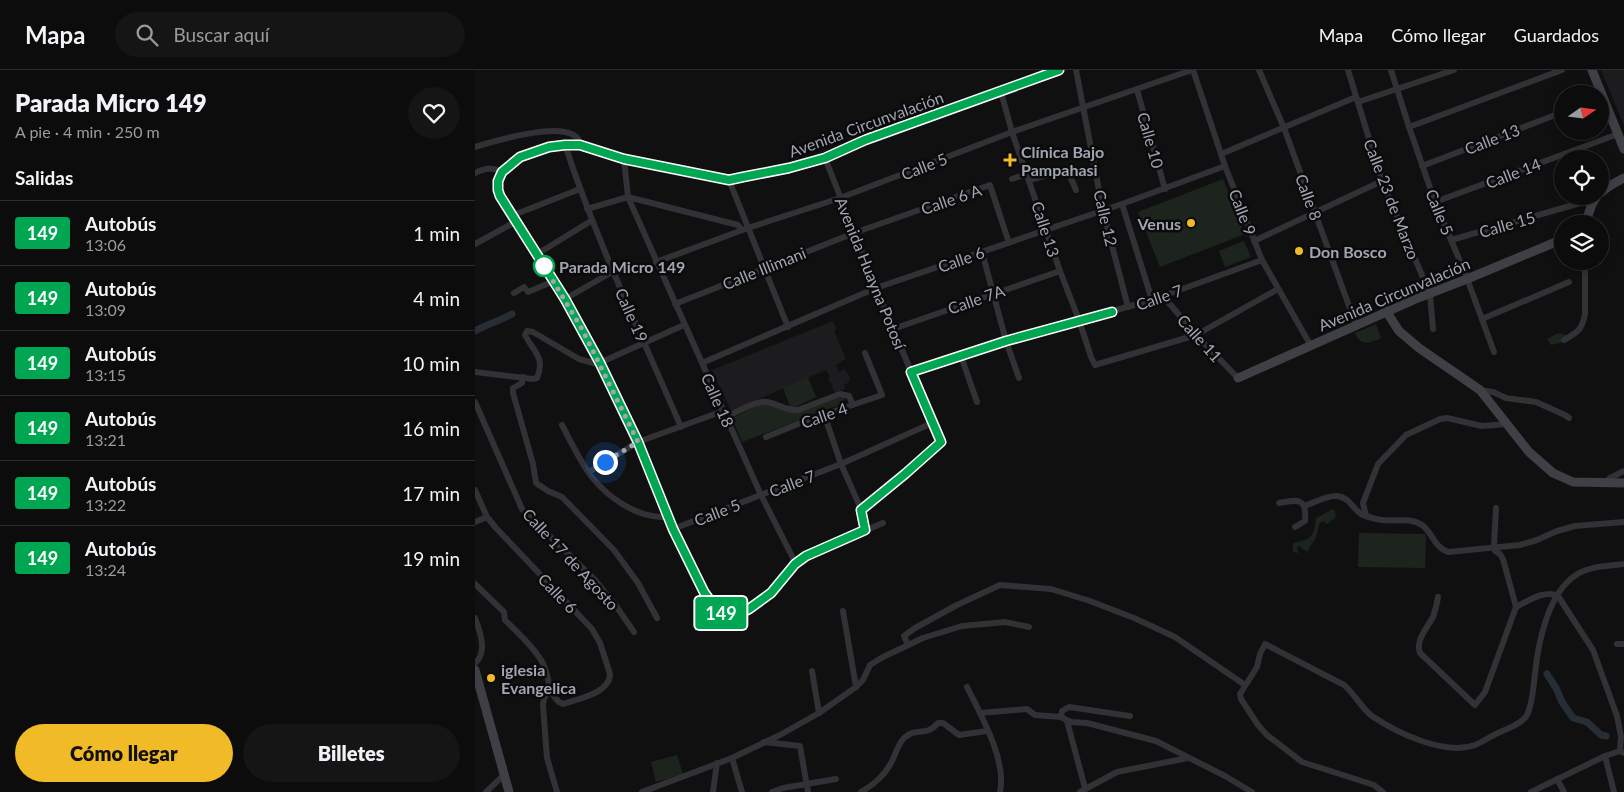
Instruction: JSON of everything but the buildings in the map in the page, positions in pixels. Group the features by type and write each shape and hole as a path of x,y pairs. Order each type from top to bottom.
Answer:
{"street":[{"name":"Avenida Circunvalación","path":"502,172 520,157 535,151 549,147 580,145 624,159 729,180 789,168 825,158 865,140 1059,70"},
{"name":"Calle 12","path":"1076,70 1103,211 1128,307"},
{"name":"Calle 5","path":"656,262 745,229 840,198 1012,132 1192,70"},
{"name":"Calle 9","path":"1192,70 1225,166 1262,260 1311,346"},
{"name":"Calle 8","path":"1259,70 1284,128 1356,325"},
{"name":"Calle 23 de Marzo","path":"1348,70 1382,181 1430,294 1433,329"},
{"name":"Calle 5","path":"1391,70 1435,202 1467,279 1494,352"},
{"path":"1221,154 1357,100 1397,90 1454,70"},
{"path":"1409,127 1562,70"},
{"path":"1592,70 1598,85"},
{"name":"Calle 10","path":"1137,90 1165,189"},
{"name":"Calle 13","path":"1001,92 1012,132 1095,365 1196,336"},
{"path":"1609,113 1624,149"},
{"name":"Calle 13","path":"1422,166 1554,115"},
{"path":"475,147 550,130 576,137 580,145"},
{"name":"Calle 14","path":"1435,202 1618,134"},
{"name":"Calle 19","path":"565,145 591,221 681,427"},
{"name":"Avenida Huayna Potosí","path":"825,158 876,288 941,442 861,510"},
{"name":"Calle 18","path":"624,159 628,197 724,414 795,564"},
{"name":"Calle 6","path":"702,364 876,288 1103,211 1225,166"},
{"path":"475,173 488,168 502,172 498,181 498,190 513,219 565,299 600,363 638,442 673,529 704,592 721,613 727,615 741,613 771,593 795,564 811,553 883,523"},
{"path":"1012,179 1063,171 1069,174 1076,190"},
{"path":"1609,187 1624,178"},
{"path":"729,180 745,229 764,268 788,327"},
{"path":"1254,241 1382,181"},
{"name":"Calle 6 A","path":"854,233 990,185 1009,243"},
{"path":"475,244 513,219 579,189"},
{"path":"587,209 628,197 738,225 745,229"},
{"path":"1122,204 1152,300"},
{"name":"Calle 15","path":"1451,240 1574,205"},
{"path":"537,254 591,221"},
{"name":"Calle Illimani","path":"675,304 854,233"},
{"name":"Avenida Circunvalación","path":"1238,378 1386,312 1554,243"},
{"path":"983,252 1006,341 1019,378"},
{"name":"Calle 7","path":"911,372 1006,341 1152,300 1262,260"},
{"path":"1564,340 1579,331 1584,321 1585,270"},
{"name":"Calle 7A","path":"893,329 1060,271"},
{"path":"565,299 612,272"},
{"path":"513,293 524,287 528,292 554,281"},
{"path":"1482,318 1569,282"},
{"path":"1196,336 1278,289"},
{"name":"Calle 11","path":"1163,296 1196,336 1238,378"},
{"path":"1386,312 1399,330 1419,348 1480,390 1536,460 1553,473 1573,482 1624,483"},
{"path":"475,372 537,378 540,368 538,354 525,335 527,331 579,359 600,363 684,325"},
{"name":"Calle 4","path":"766,437 825,414 882,396 865,353"},
{"path":"961,356 977,402"},
{"path":"523,377 522,383 513,388 513,393 533,464 536,483 562,497 615,550 638,583 657,618"},
{"path":"1480,390 1493,392 1506,398 1536,402 1569,418"},
{"path":"583,478 638,442 681,427 767,402 791,411 840,394 849,396 853,405"},
{"name":"Calle 17 de Agosto","path":"475,402 522,509 594,579 634,632"},
{"path":"825,414 841,464 861,510 865,530"},
{"path":"1366,516 1363,503 1378,464 1406,435 1440,419 1447,418 1482,426 1507,424"},
{"name":"Calle 7","path":"761,495 841,464 933,423"},
{"path":"561,425 590,474 616,500 652,516 668,517"},
{"path":"1606,482 1624,471"},
{"name":"Calle 6","path":"475,490 487,517 592,629 600,643 610,674 610,679 603,687 594,693 563,704 557,701 551,690"},
{"name":"Calle 5","path":"673,529 761,495"},
{"path":"1304,506 1335,496 1343,497 1366,516 1385,521 1406,520 1421,524 1440,549 1448,552 1529,542 1575,526 1624,522"},
{"path":"1279,503 1298,500 1304,506 1305,521 1295,527"},
{"path":"1438,597 1434,615 1419,642 1420,654 1475,705 1485,692 1516,607 1503,559 1495,551 1496,508"},
{"path":"475,522 487,517"},
{"path":"1383,792 1373,785 1302,762 1267,735 1258,725 1241,699 1240,694 1257,667 1265,644 1350,690 1371,715 1419,740 1450,748 1475,745 1526,717 1533,695 1535,673 1547,617 1558,596 1576,574 1591,568 1624,564"},
{"path":"475,584 504,612 505,620 543,663 551,690 544,698 543,705 547,758 557,792"},
{"path":"908,645 904,636 979,593 1000,585 1051,589 1090,601 1134,618 1175,637 1245,686"},
{"path":"1516,607 1543,594 1550,593 1558,596 1593,650 1617,716 1621,737 1622,752 1605,756 1531,792"},
{"path":"843,611 857,687"},
{"path":"475,618 482,639 481,655 475,663"},
{"path":"642,792 733,758 819,713 857,687 863,680 870,665 908,645 939,632 962,626 1005,622 1029,627"},
{"path":"475,670 509,792"},
{"path":"812,670 819,713"},
{"path":"967,687 980,713 1000,763 1001,792"},
{"path":"1061,717 1062,711 1069,707 1130,716"},
{"path":"980,713 1027,709 1035,715 1061,717 1067,721 1087,723 1156,741 1252,792"},
{"path":"1067,721 1083,791 1117,772 1188,758"},
{"path":"861,792 880,779 889,768 903,739 915,731 927,732 938,723 943,723 959,735 987,730"},
{"path":"763,742 800,746 808,792"},
{"path":"1605,756 1614,792"},
{"path":"733,758 743,792"},
{"path":"713,792 717,763"},
{"path":"486,792 505,774"},
{"path":"772,792 783,788 836,779"},
{"path":"1557,779 1564,792"}],"shaded area":[{"path":"1601,70 1624,70 1624,126 1609,89 1609,85 1607,85"},
{"name":"Venus","path":"1223,179 1245,234 1160,267 1138,212"},
{"path":"1244,241 1251,257 1225,267 1219,251"},
{"path":"833,321 836,329 834,330 846,359 836,365 839,372 845,369 850,378 849,382 844,385 845,389 835,393 826,370 731,411 712,370"},
{"path":"1376,324 1381,338 1366,343 1357,337 1355,333"},
{"path":"1558,333 1566,335 1565,342 1551,345 1547,339"},
{"path":"808,377 816,397 791,409 783,388"},
{"path":"840,397 845,399 843,404 806,416 806,418 742,442 732,418 763,403 793,412"},
{"path":"1333,509 1336,517 1327,524 1323,521 1319,524 1316,537 1307,552 1299,546 1297,547 1298,553 1293,552 1293,543 1308,539 1311,536 1316,518"},
{"path":"1359,533 1426,534 1425,568 1358,567"},
{"path":"677,755 683,774 656,782 651,762"}],"waterway":[{"path":"475,331 512,314"},
{"path":"1547,674 1573,718 1587,722 1601,735 1606,736"}],"bus line":[{"name":"149","path":"1059,70 865,140 825,158 789,168 729,180 624,159 580,145 565,145 549,147 520,157 502,172 498,181 498,190 515,222 565,299 600,363 638,442 673,529 704,592 721,613 727,615 741,613 758,603 771,593 795,564 806,556 865,530 861,510 941,442 911,372 1006,341 1112,312"}],"place":[{"name":"Clínica Bajo Pampahasi","path":"1010,160"},
{"name":"Venus","path":"1191,223"},
{"name":"Don Bosco","path":"1299,251"},
{"name":"Parada Micro 149","path":"544,266"},
{"name":"iglesia Evangelica","path":"491,678"}],"route":[{"path":"544,266 582,329 638,442 605,462"}]}
